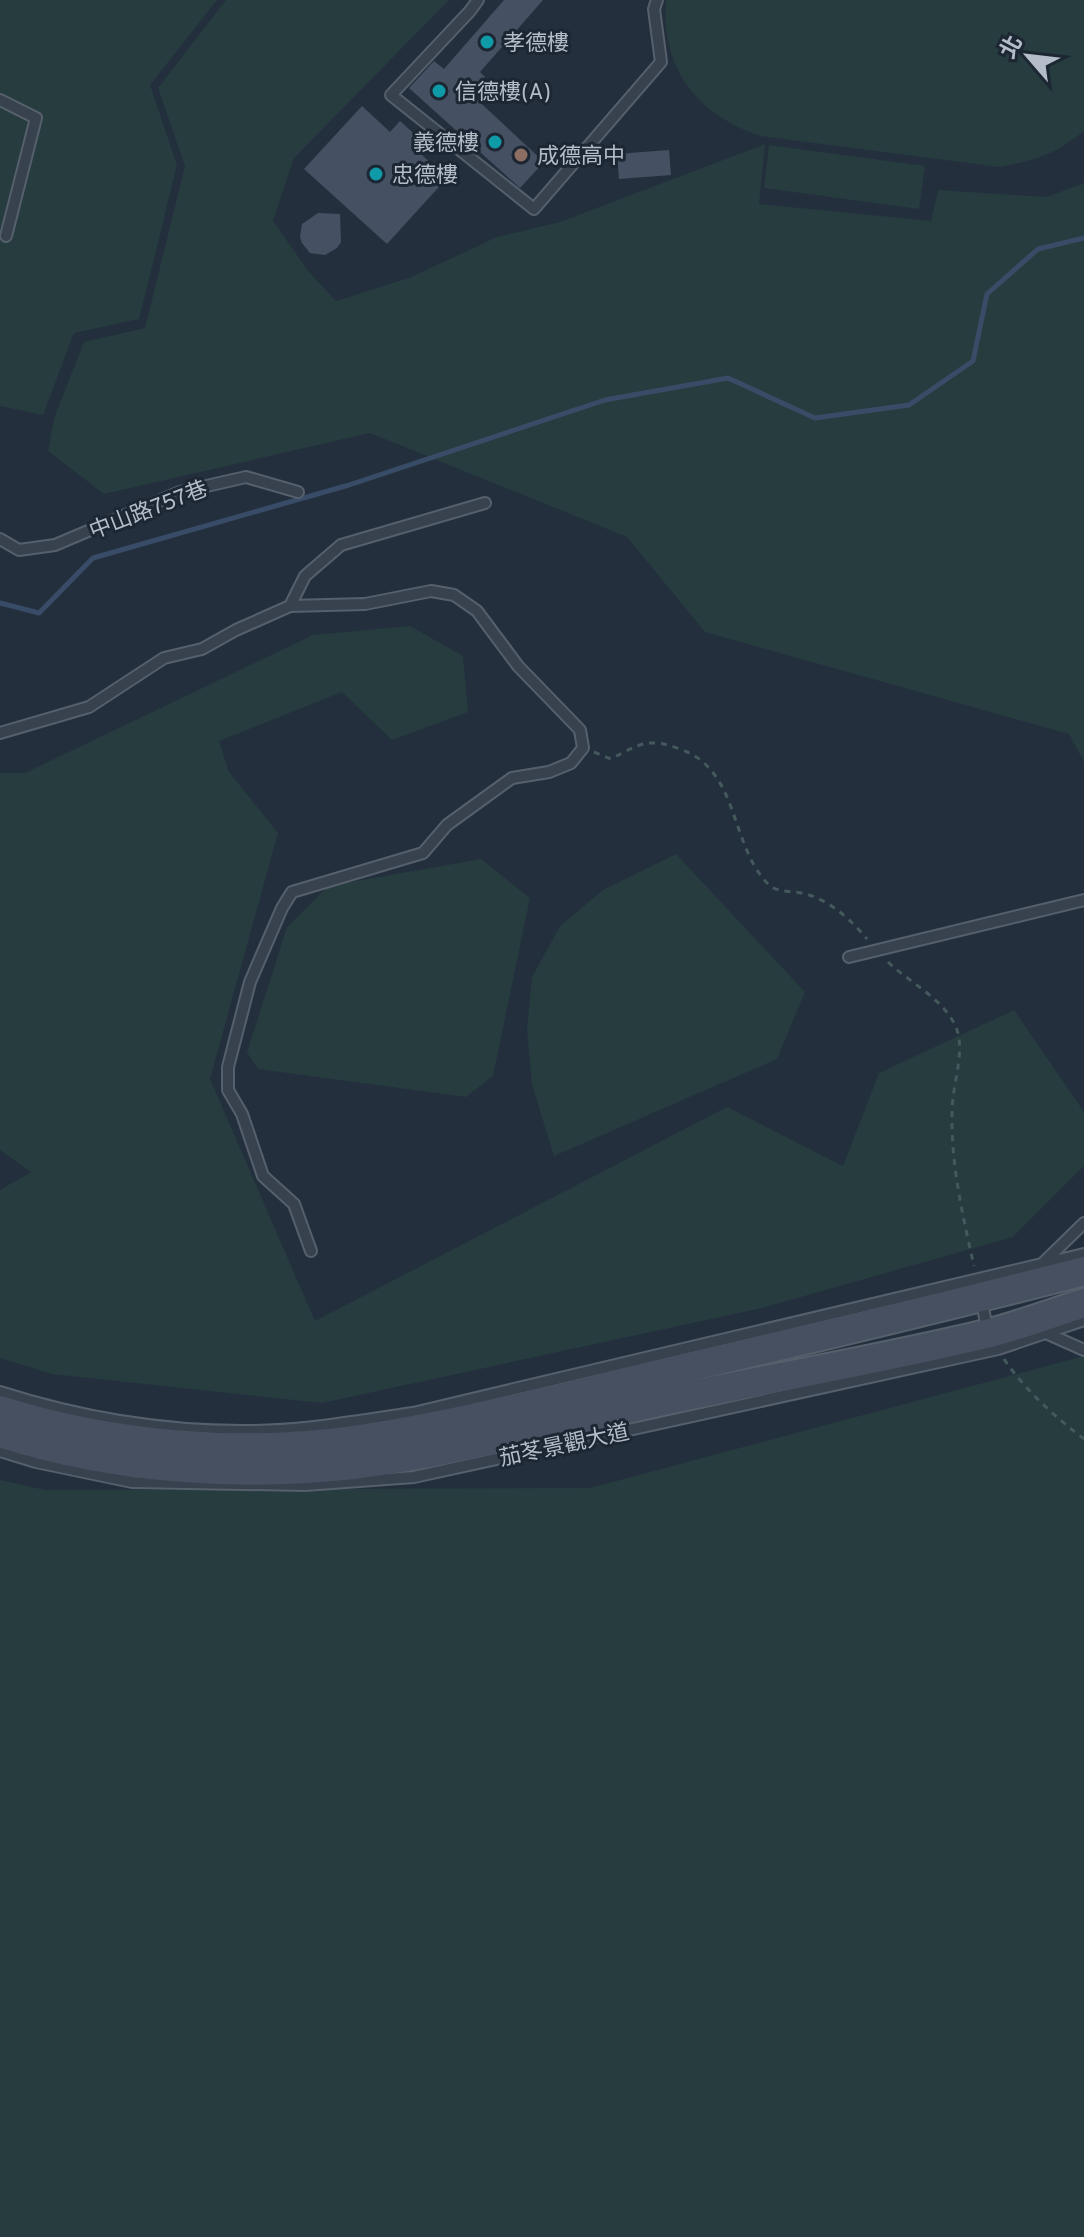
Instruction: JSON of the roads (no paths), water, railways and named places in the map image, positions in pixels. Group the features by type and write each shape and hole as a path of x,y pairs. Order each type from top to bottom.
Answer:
{"street":[{"name":"茄苳景觀大道","path":"43,1435 210,1446 351,1440 444,1424 979,1289 1084,1271"},
{"name":"茄苳景觀大道","path":"43,1435 207,1471 262,1472 353,1465 447,1449 627,1408 993,1341 1084,1303"},
{"path":"0,1410 43,1435"},
{"path":"0,1433 43,1435"}],"lane":[{"path":"478,0 391,95 534,209 661,62 654,9 657,0"},
{"path":"0,100 36,118 6,236"},
{"name":"中山路757巷","path":"0,539 19,550 55,545 180,492 246,477 298,492"},
{"path":"290,606 305,576 341,545 485,503"},
{"path":"0,733 89,707 164,658 202,649 290,606 365,604 431,591 454,595 477,611 518,666 580,730 583,748 571,763 549,772 512,778 447,825 423,853 292,892 282,908 250,982 228,1067 228,1090 242,1114 263,1176 294,1204 311,1251"},
{"path":"849,957 1084,900"},
{"path":"1042,1264 1084,1223"},
{"name":"茄苳景觀大道","path":"979,1289 1042,1264 1084,1254"},
{"path":"979,1289 993,1341"},
{"name":"茄苳景觀大道","path":"993,1341 1046,1333 1084,1320"},
{"path":"1046,1333 1084,1350"},
{"path":"0,1392 43,1435 0,1451"}],"waterway":[{"path":"0,603 39,613 93,558 349,485 605,400 728,378 815,418 909,405 973,361 987,294 1038,249 1084,238"}],"place":[{"name":"孝德樓","path":"487,42"},
{"name":"信德樓(A)","path":"439,91"},
{"name":"義德樓","path":"495,142"},
{"name":"成德高中","path":"521,155"},
{"name":"忠德樓","path":"376,174"}]}
